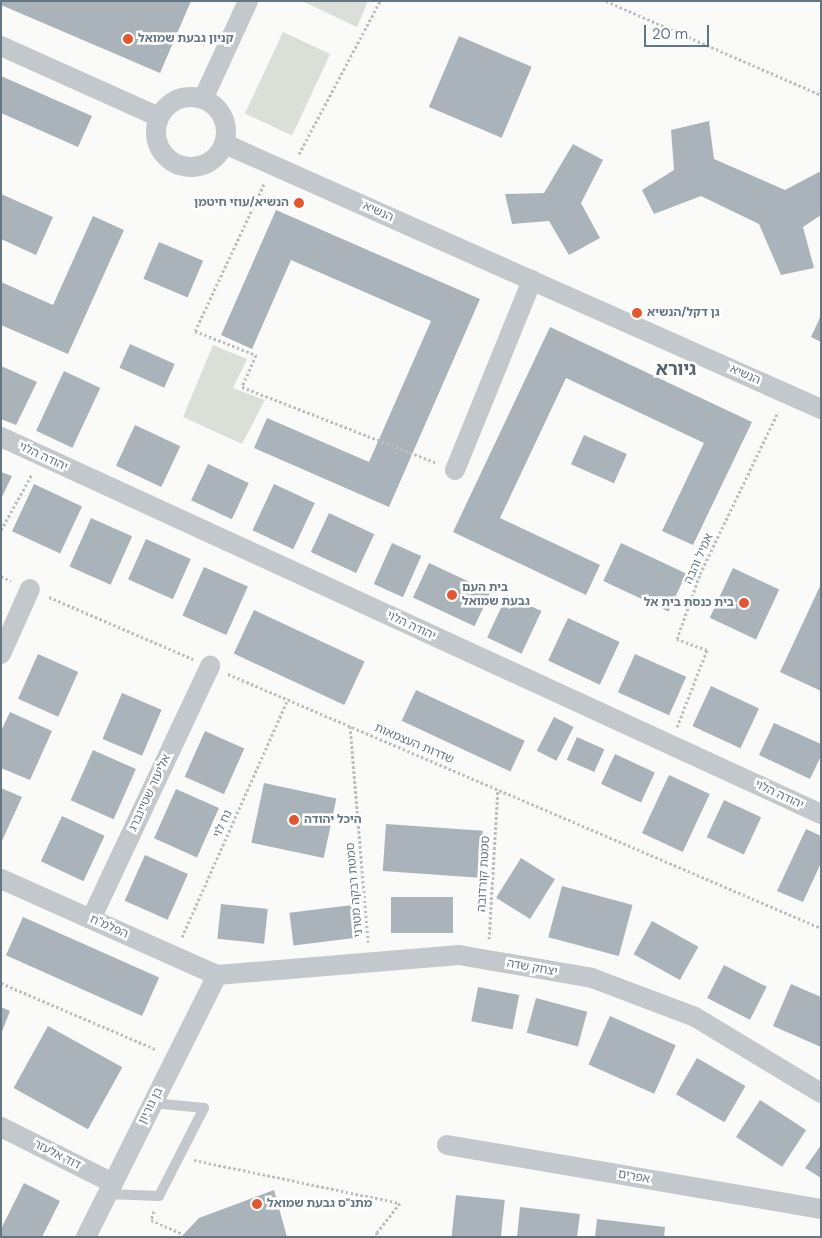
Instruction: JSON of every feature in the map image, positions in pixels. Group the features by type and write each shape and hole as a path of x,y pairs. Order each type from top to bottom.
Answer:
{"street":[{"path":"202,99 248,1"},
{"path":"1,46 159,117"},
{"path":"190,97 202,99 218,109 224,120 226,132 224,144 218,155 208,162 194,167 182,166 166,157 159,147 156,129 159,117 173,102 190,97"},
{"name":"הנשיא","path":"224,144 821,409"},
{"path":"455,470 532,280"},
{"name":"יהודה הלוי","path":"1,437 821,814"},
{"path":"1,654 30,589"},
{"name":"אליעזר שטיינברג","path":"91,919 210,666"},
{"name":"הפלמ\"ח","path":"1,879 217,975"},
{"name":"יצחק שדה","path":"217,975 459,955 592,978 695,1017 821,1093"},
{"name":"בן גוריון","path":"86,1237 217,975"},
{"name":"דוד אלעזר","path":"1,1127 110,1188"},
{"name":"אפרים","path":"447,1146 821,1209"}],"lane":[{"path":"110,1188 159,1196 204,1108 153,1104"}],"path":[{"path":"380,1 281,169 195,331 256,356 242,387 455,470"},
{"path":"606,1 821,95"},
{"name":"אמיל והבה","path":"670,745 707,650 677,639 700,574 786,394"},
{"path":"1,530 42,456"},
{"name":"שדרות העצמאות","path":"1,576 821,928"},
{"name":"נח לוי","path":"174,956 288,699"},
{"name":"סמטת רבקה מטרני","path":"350,726 369,962"},
{"name":"סמטת קורדובה","path":"487,960 498,789"},
{"path":"1,983 176,1058"},
{"path":"179,1157 400,1203 377,1232 376,1237"},
{"path":"159,1196 151,1220 183,1234"}],"shaded area":[{"path":"302,1 368,1 357,27"},
{"path":"283,32 330,54 292,136 245,114"},
{"path":"213,345 247,359 233,388 265,400 242,444 183,417"}],"building":[{"name":"קניון גבעת שמואל","path":"1,1 191,1 160,73 1,5"},
{"path":"459,36 532,67 502,138 429,107"},
{"path":"1,76 92,116 78,147 1,113"},
{"path":"709,121 714,159 785,190 821,171 821,215 803,227 814,268 781,275 759,224 701,196 654,214 642,190 674,170 671,130"},
{"path":"573,144 603,160 581,203 600,238 569,255 549,221 512,224 505,194 544,193"},
{"path":"1,194 53,217 36,255 1,239"},
{"path":"276,210 480,299 389,507 254,448 267,418 369,462 431,321 291,260 252,349 221,335"},
{"path":"93,216 124,230 68,354 1,325 1,282 53,305"},
{"path":"159,242 203,261 188,298 143,279"},
{"path":"821,315 821,342 811,337"},
{"path":"550,327 752,422 693,545 662,531 704,443 566,378 500,518 600,565 586,595 453,532"},
{"path":"130,344 175,364 164,388 119,368"},
{"path":"1,366 37,382 16,425 1,419"},
{"path":"64,371 100,388 72,448 36,431"},
{"path":"135,425 180,446 161,487 116,466"},
{"path":"584,435 627,454 614,483 571,464"},
{"path":"208,464 249,483 232,519 191,500"},
{"path":"1,472 12,476 1,499"},
{"path":"34,484 82,506 60,554 12,531"},
{"path":"274,484 315,503 293,549 252,530"},
{"path":"329,513 374,534 356,573 311,552"},
{"path":"91,518 132,536 111,585 69,566"},
{"path":"146,539 191,559 173,599 128,579"},
{"path":"392,543 421,556 403,597 374,584"},
{"path":"621,543 686,573 669,611 603,581"},
{"name":"בית העם גבעת שמואל","path":"429,563 491,592 475,626 413,597"},
{"path":"204,567 248,587 226,635 182,615"},
{"name":"בית כנסת בית אל","path":"733,568 779,590 756,639 710,618"},
{"path":"821,584 821,691 780,672"},
{"path":"507,595 541,611 522,654 487,638"},
{"path":"254,610 365,662 344,705 234,654"},
{"path":"568,618 620,642 600,685 548,661"},
{"path":"38,654 78,672 58,717 18,699"},
{"path":"635,654 686,677 669,715 618,692"},
{"path":"711,686 759,708 740,748 692,726"},
{"path":"416,690 525,741 510,772 402,721"},
{"path":"122,693 162,710 142,756 102,739"},
{"path":"10,712 52,731 30,780 1,768 1,731"},
{"path":"554,717 574,727 556,761 537,751"},
{"path":"774,723 821,744 821,756 810,779 759,755"},
{"path":"205,731 244,748 224,794 185,777"},
{"path":"577,737 604,749 594,772 567,760"},
{"path":"93,750 136,769 114,819 71,800"},
{"path":"615,754 655,773 641,803 601,784"},
{"path":"669,775 710,794 683,852 642,833"},
{"name":"היכל יהודה","path":"264,783 336,798 324,858 251,843"},
{"path":"1,788 22,797 1,843"},
{"path":"176,789 219,808 197,857 154,838"},
{"path":"724,800 761,817 744,854 707,837"},
{"path":"62,816 105,836 83,881 41,861"},
{"path":"386,824 483,831 479,878 383,871"},
{"path":"806,829 821,836 821,863 803,902 777,891"},
{"path":"145,855 188,874 168,920 125,901"},
{"path":"521,858 555,879 530,919 496,898"},
{"path":"562,886 633,905 619,956 548,937"},
{"path":"391,897 453,897 453,933 391,933"},
{"path":"221,904 268,909 264,944 217,939"},
{"path":"352,905 356,938 293,945 289,913"},
{"path":"23,917 159,978 142,1016 6,955"},
{"path":"652,921 698,947 680,980 634,954"},
{"path":"724,965 767,987 750,1020 707,998"},
{"path":"791,984 821,997 821,1047 773,1026"},
{"path":"478,987 519,995 513,1029 471,1021"},
{"path":"536,998 587,1012 578,1046 527,1033"},
{"path":"1,1007 10,1011 1,1034"},
{"path":"610,1016 676,1045 654,1094 588,1064"},
{"path":"48,1026 122,1067 88,1129 14,1088"},
{"path":"697,1058 745,1086 724,1122 676,1094"},
{"path":"760,1100 806,1130 782,1167 736,1137"},
{"path":"821,1145 821,1178 805,1168"},
{"path":"24,1183 60,1201 42,1237 1,1237 1,1229"},
{"name":"מתנ\"ס גבעת שמואל","path":"274,1190 287,1237 181,1237 199,1218"},
{"path":"456,1195 505,1200 501,1237 452,1237"},
{"path":"520,1207 580,1214 577,1237 517,1237"},
{"path":"597,1219 665,1227 664,1237 595,1237"}],"place":[{"name":"קניון גבעת שמואל","path":"128,39"},
{"name":"הנשיא/עוזי חיטמן","path":"299,203"},
{"name":"גן דקל/הנשיא","path":"637,313"},
{"name":"בית העם גבעת שמואל","path":"452,595"},
{"name":"בית כנסת בית אל","path":"744,603"},
{"name":"היכל יהודה","path":"294,820"},
{"name":"מתנ\"ס גבעת שמואל","path":"257,1204"}],"district":[{"name":"גיורא","path":"676,369"}]}
